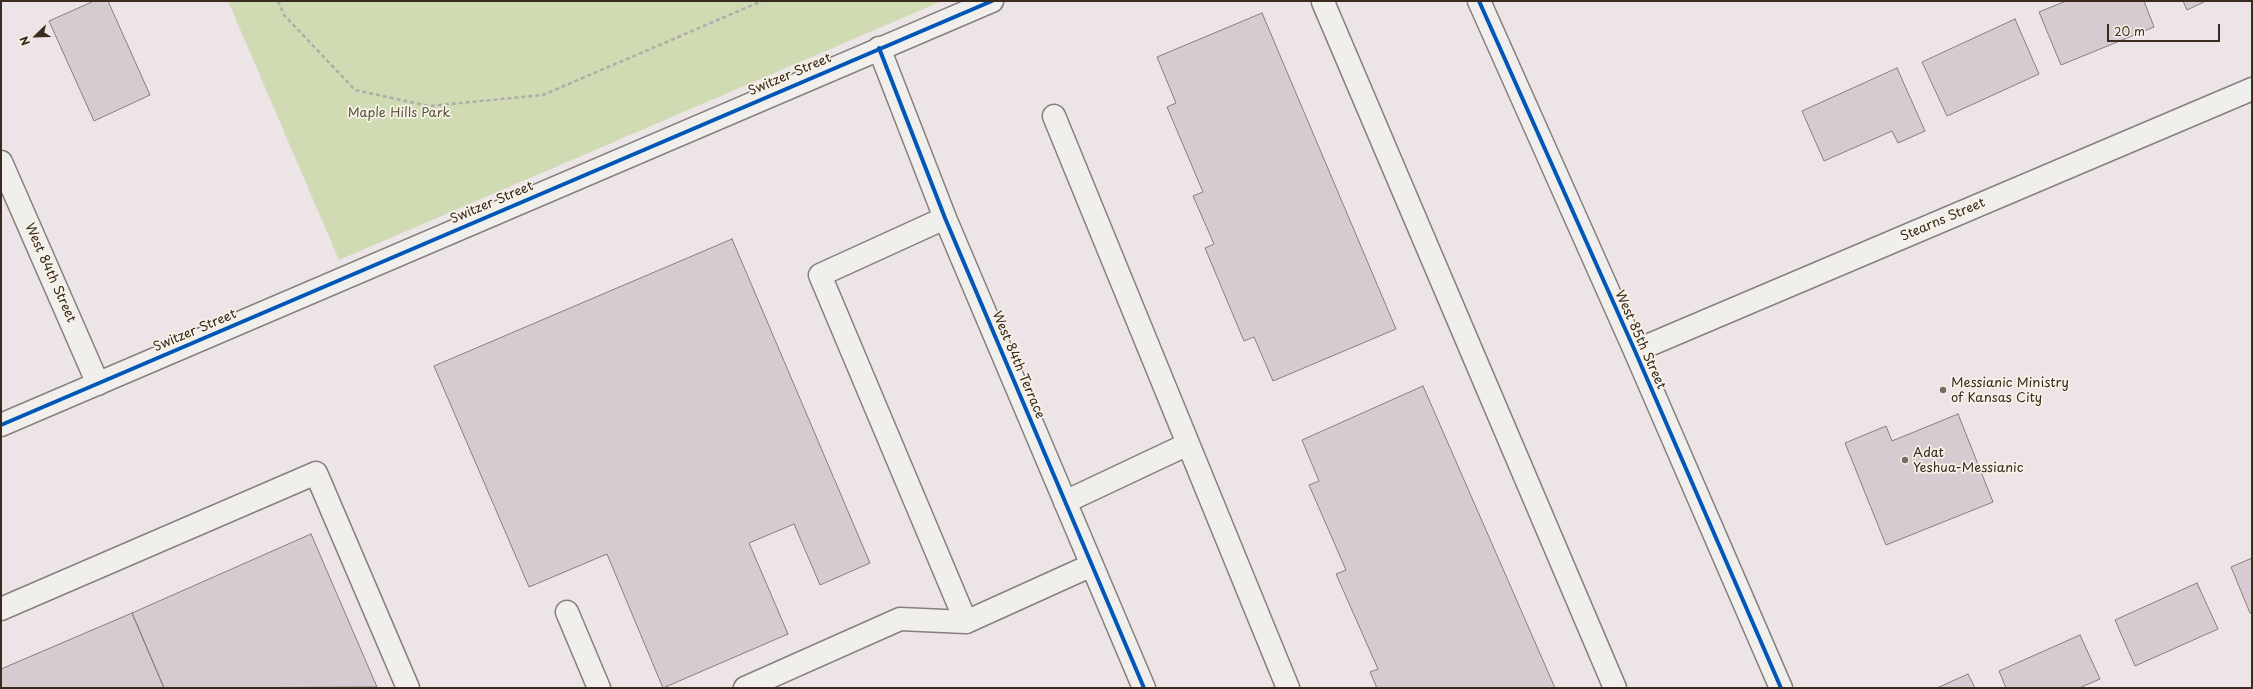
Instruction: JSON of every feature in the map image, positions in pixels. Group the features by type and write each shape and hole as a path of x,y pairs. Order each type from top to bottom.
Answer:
{"street":[{"name":"Switzer Street","path":"1,425 879,48 992,1"},
{"name":"West 85th Street","path":"1479,1 1781,688"},
{"path":"1323,2 1615,688"},
{"name":"West 84th Terrace","path":"879,48 945,218 1144,688"},
{"name":"Stearns Street","path":"1634,351 2252,89"},
{"path":"1054,116 1288,688"},
{"name":"West 84th Street","path":"1,162 98,384"},
{"path":"945,218 820,275 966,622"},
{"path":"1065,502 1188,444"},
{"path":"1,609 316,473 408,688"},
{"path":"745,688 900,619 966,622 1092,565"},
{"path":"566,612 599,688"}],"path":[{"path":"278,1 284,15 355,90 429,106 543,95 762,1"}],"green space":[{"name":"Maple Hills Park","path":"228,1 942,1 339,260"}],"building":[{"path":"94,1 108,1 150,95 94,121 49,21"},
{"path":"2066,1 2144,1 2154,27 2061,65 2039,12"},
{"path":"2183,1 2206,1 2187,10"},
{"path":"1262,13 1396,329 1273,381 1254,337 1244,341 1205,248 1214,244 1193,196 1203,192 1167,107 1176,103 1157,57"},
{"path":"2015,19 2039,74 1947,116 1922,62"},
{"path":"1897,68 1925,131 1898,143 1892,131 1824,161 1802,111"},
{"path":"732,239 870,563 820,585 794,524 749,543 788,634 663,688 607,554 529,587 434,366"},
{"path":"1423,386 1555,688 1377,688 1370,672 1378,669 1336,574 1346,570 1309,485 1319,481 1302,440"},
{"path":"1958,414 1993,502 1886,545 1845,443 1886,426 1892,441"},
{"path":"311,534 377,687 164,688 132,613"},
{"path":"2252,558 2252,613 2250,613 2231,567"},
{"path":"2197,583 2218,629 2135,666 2115,620"},
{"path":"132,613 164,688 1,688 1,669"},
{"path":"2080,635 2100,679 2079,688 2006,688 1999,671"},
{"path":"1968,674 1975,688 1937,688"}],"cycle path":[{"path":"1,425 992,1"},
{"path":"1479,1 1635,351 1781,688"},
{"path":"879,48 945,218 1144,688"}],"place":[{"name":"Messianic Ministry of Kansas City","path":"1943,390"},
{"name":"Adat Yeshua-Messianic","path":"1905,460"}]}
